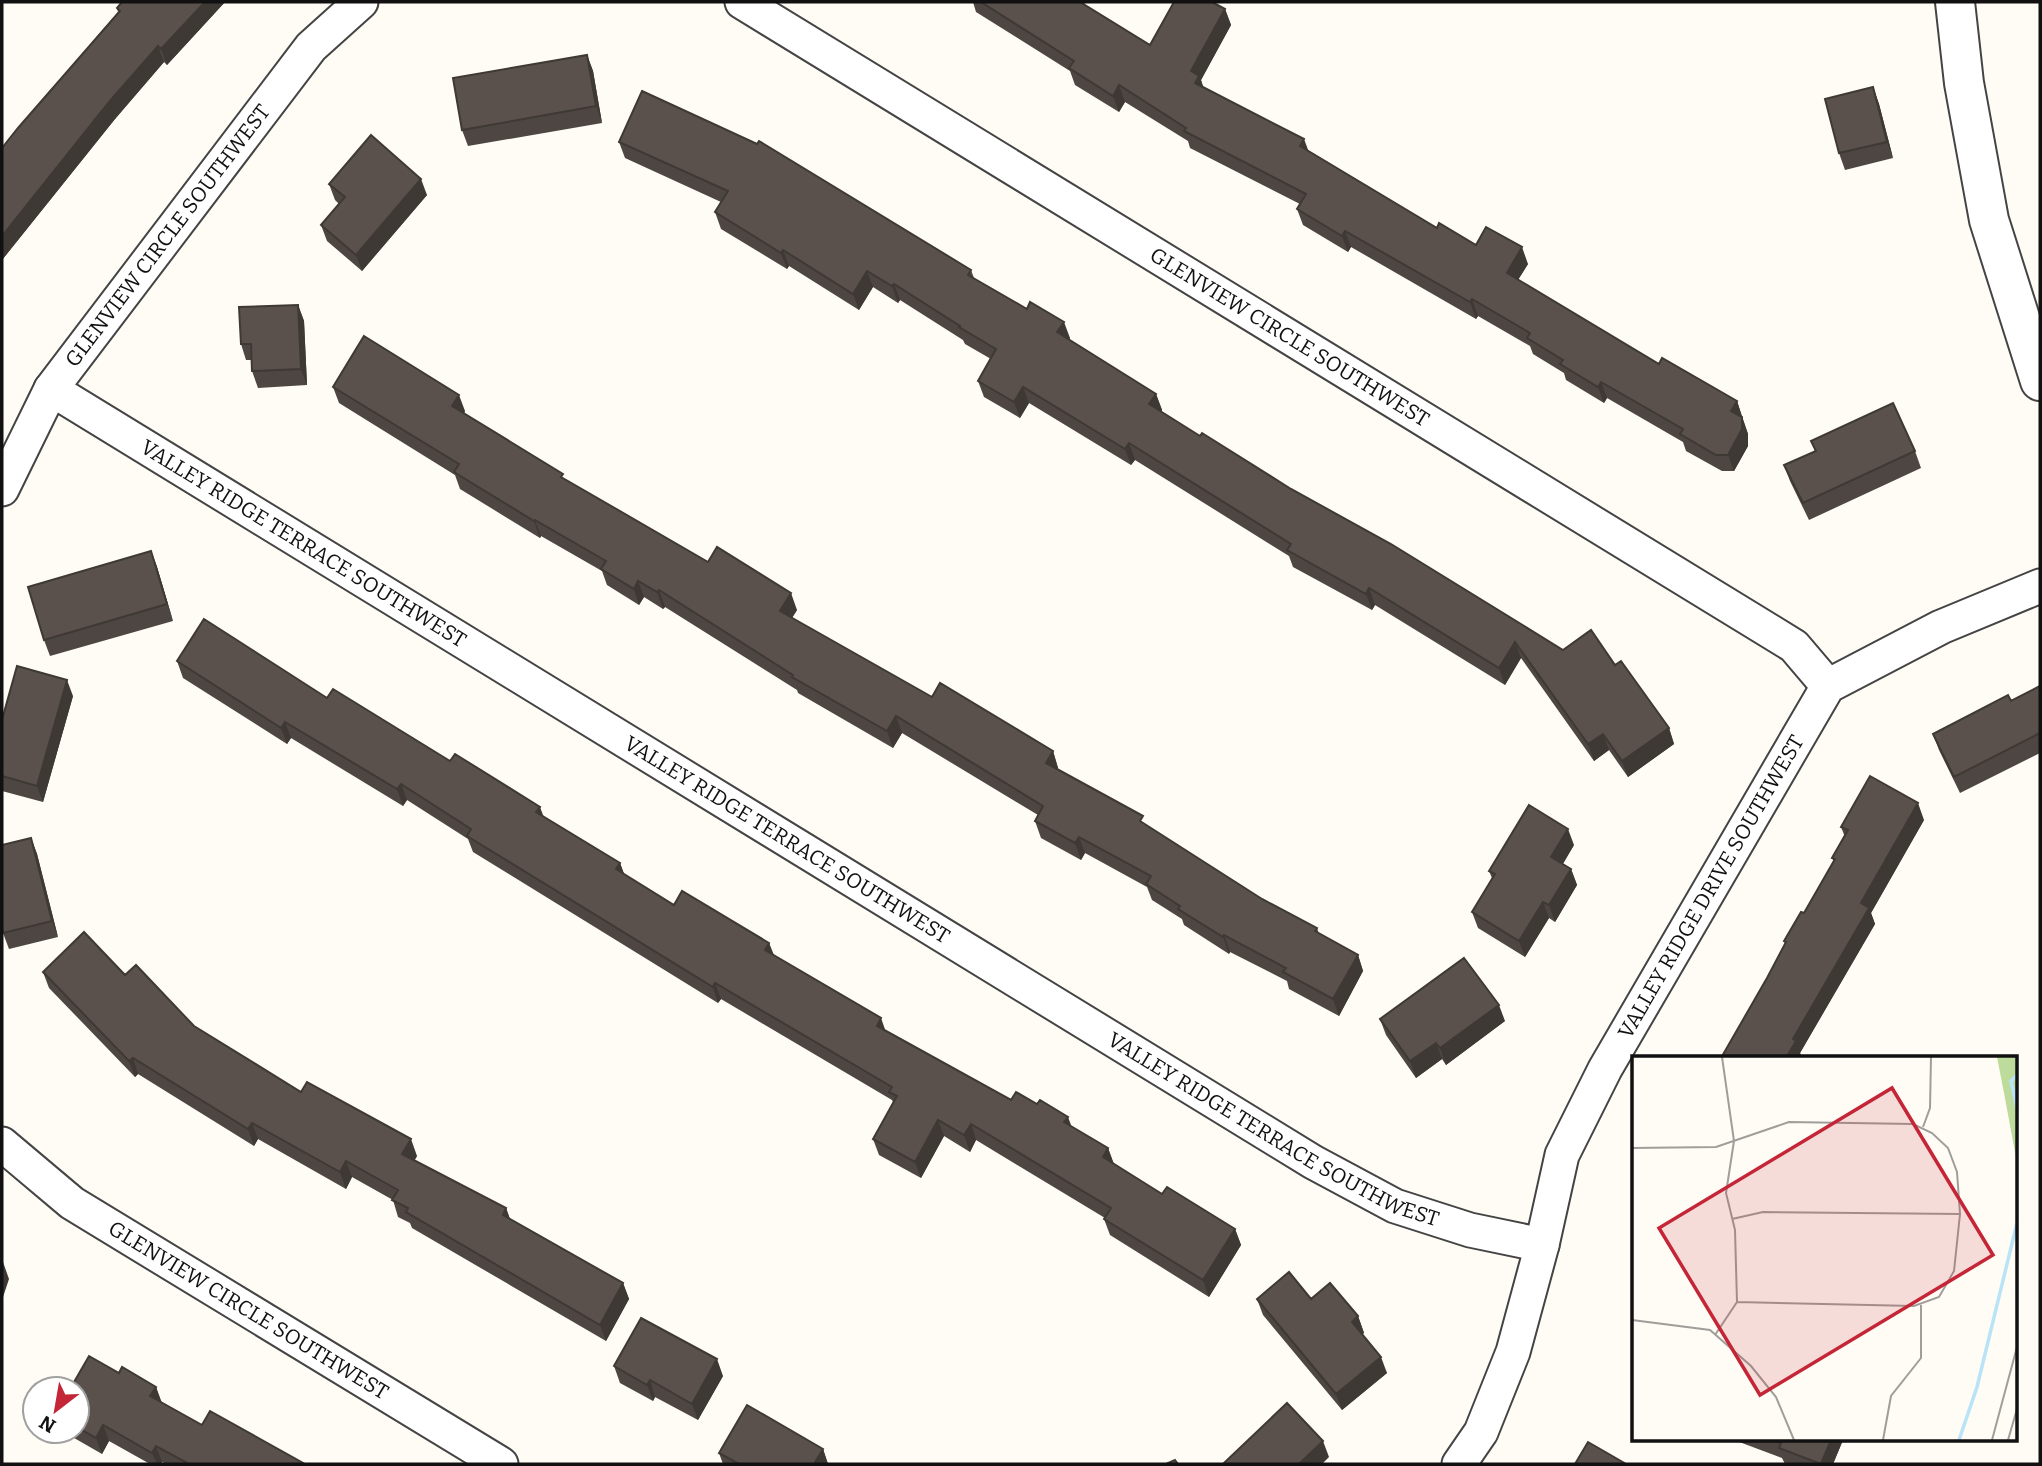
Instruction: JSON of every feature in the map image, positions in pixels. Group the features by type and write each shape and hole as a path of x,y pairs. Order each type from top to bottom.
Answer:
{"street":[{"name":"GLENVIEW CIRCLE SOUTHWEST","path":"2,489 51,389 311,47 361,2"},
{"name":"GLENVIEW CIRCLE SOUTHWEST","path":"742,2 1794,646 1828,686"},
{"path":"1955,2 1964,83 1989,220 2040,381"},
{"name":"VALLEY RIDGE TERRACE SOUTHWEST","path":"51,389 1313,1162 1395,1206 1470,1230 1542,1245"},
{"path":"1828,686 1941,628 2040,586"},
{"name":"VALLEY RIDGE DRIVE SOUTHWEST","path":"1459,1464 1481,1432 1513,1352 1542,1245 1562,1155 1599,1082 1828,686"},
{"name":"GLENVIEW CIRCLE SOUTHWEST","path":"2,1144 72,1203 501,1464"}],"building":[{"path":"122,2 205,2 161,49 158,46 109,102 2,236 2,148 120,11 117,8"},
{"path":"981,2 1080,2 1150,45 1174,2 1212,2 1225,9 1191,71 1199,76 1195,83 1304,139 1300,146 1437,228 1439,223 1476,245 1486,227 1522,247 1507,273 1659,364 1662,358 1737,401 1731,411 1742,417 1742,429 1728,455 1716,455 1680,434 1683,429 1601,382 1598,387 1560,364 1563,360 1527,338 1530,333 1472,299 1470,302 1345,231 1342,236 1297,209 1306,194 1184,131 1186,128 1119,85 1113,96 1069,68 1074,61"},
{"path":"587,55 596,106 462,130 453,78"},
{"path":"1873,87 1887,142 1839,153 1825,99"},
{"path":"642,91 757,144 759,141 971,270 968,275 1027,309 1030,302 1064,322 1057,332 1156,394 1149,404 1200,436 1202,433 1291,489 1391,544 1563,650 1591,630 1615,665 1621,661 1669,728 1622,761 1603,734 1588,744 1515,642 1499,668 1369,588 1366,594 1287,550 1291,544 1129,443 1125,449 1023,387 1014,402 978,381 996,349 894,284 892,286 867,271 853,294 715,212 728,191 619,142"},
{"path":"371,135 421,179 356,255 321,225 345,197 329,184"},
{"path":"298,305 301,369 252,371 251,344 241,344 239,307"},
{"path":"364,336 459,395 452,406 563,474 561,477 708,562 717,547 791,593 780,611 932,697 940,683 1053,751 1046,763 1143,816 1140,821 1262,899 1317,928 1315,931 1358,955 1333,999 1283,972 1286,968 1224,935 1223,937 1178,909 1180,906 1146,884 1151,876 1079,837 1075,843 1035,821 1043,806 896,716 887,731 792,677 793,675 659,590 657,592 638,581 634,589 601,569 606,561 454,472 459,464 333,387"},
{"path":"1893,403 1915,451 1803,503 1784,465 1816,451 1811,441"},
{"path":"151,551 167,604 44,640 28,587"},
{"path":"204,619 327,698 333,689 450,761 455,754 540,807 536,812 620,863 616,869 674,905 682,891 769,943 765,950 881,1018 877,1026 1011,1100 1016,1092 1037,1104 1040,1100 1068,1117 1064,1122 1108,1148 1103,1157 1162,1194 1167,1187 1235,1229 1203,1280 1104,1219 1111,1208 971,1124 964,1135 938,1120 915,1162 873,1139 897,1096 889,1092 892,1087 715,983 713,987 467,836 471,829 401,784 397,789 285,722 281,728 177,661"},
{"path":"17,666 67,680 37,786 2,776 2,720"},
{"path":"2040,686 2040,733 1954,777 1933,734 2008,695 2011,701"},
{"path":"1870,776 1918,803 1861,903 1869,908 1793,1039 1796,1041 1787,1056 1722,1056 1767,978 1786,942 1784,941 1801,912 1804,913 1835,859 1832,858 1848,830 1841,827"},
{"path":"1529,805 1568,829 1551,857 1571,869 1549,905 1543,902 1519,941 1472,912 1495,874 1489,871"},
{"path":"31,838 52,921 3,933 2,845"},
{"path":"84,932 125,975 136,965 194,1026 301,1092 307,1082 411,1139 402,1154 506,1208 503,1215 623,1283 600,1325 406,1212 408,1208 392,1200 398,1190 346,1161 340,1172 252,1123 248,1129 133,1058 129,1061 43,972"},
{"path":"1464,958 1499,1005 1440,1048 1436,1043 1410,1061 1380,1019"},
{"path":"1289,1272 1311,1299 1330,1283 1358,1316 1352,1322 1381,1357 1336,1394 1257,1299"},
{"path":"641,1318 717,1359 692,1404 650,1380 647,1385 614,1366"},
{"path":"89,1356 119,1373 122,1367 156,1387 150,1396 202,1425 210,1411 303,1463 189,1464 156,1446 152,1453 103,1425 96,1438 91,1435 91,1375 78,1375"},
{"path":"1287,1403 1323,1441 1299,1464 1224,1463"},
{"path":"747,1405 823,1449 814,1464 739,1464 719,1453"},
{"path":"1588,1442 1626,1464 1575,1464"},
{"path":"1778,1442 1830,1442 1821,1464 1779,1448 1781,1443"}]}
